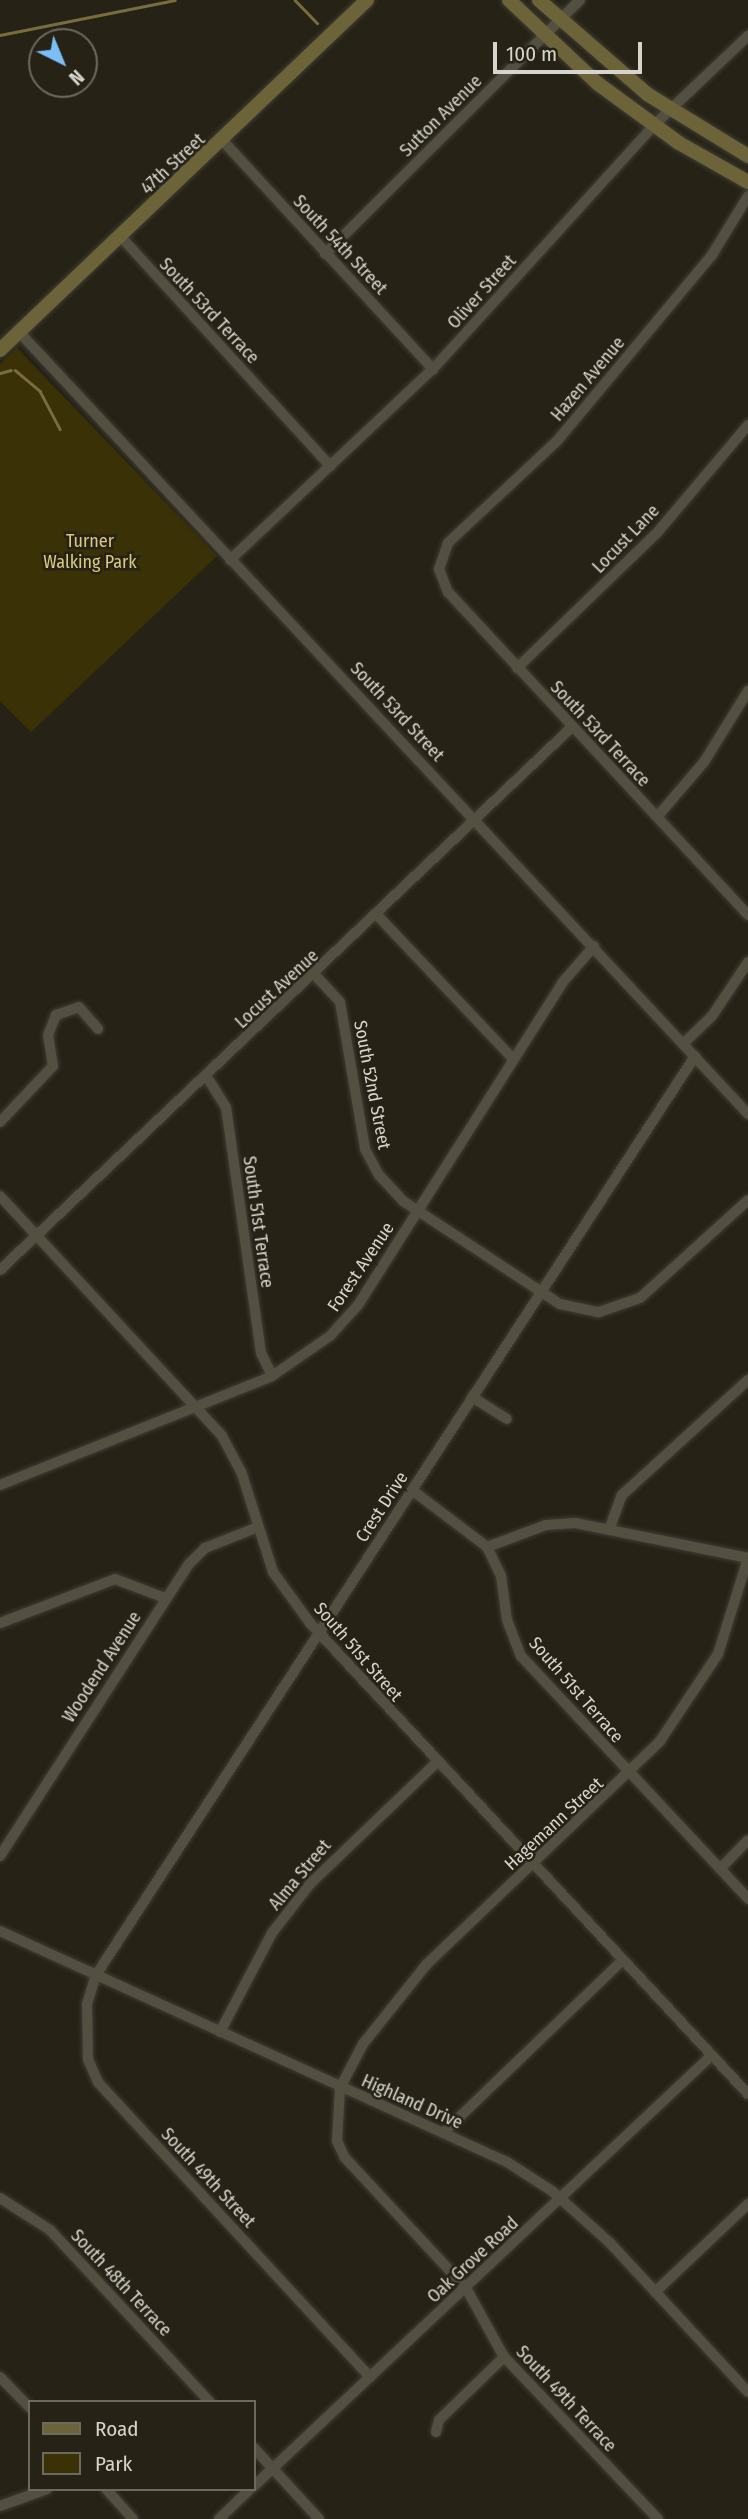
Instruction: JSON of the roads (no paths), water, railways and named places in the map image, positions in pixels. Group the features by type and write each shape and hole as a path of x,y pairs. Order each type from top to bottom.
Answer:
{"street":[{"name":"47th Street","path":"0,350 224,142 367,0"},
{"path":"509,0 543,36 653,126 748,182"},
{"path":"539,0 559,20 669,110 748,156"},
{"name":"Sutton Avenue","path":"325,254 580,0"},
{"name":"Oliver Street","path":"230,560 433,369 653,126 748,36"},
{"name":"South 54th Street","path":"224,142 433,369"},
{"name":"Hazen Avenue","path":"439,569 448,543 558,440 712,255 748,195"},
{"name":"South 53rd Terrace","path":"121,239 330,466"},
{"name":"South 53rd Street","path":"20,333 748,1114"},
{"name":"Locust Lane","path":"517,668 656,534 748,425"},
{"name":"South 53rd Terrace","path":"439,569 448,592 748,915"},
{"path":"657,817 697,771 748,691"},
{"name":"Locust Avenue","path":"0,1270 378,916 572,727"},
{"path":"378,916 513,1059"},
{"name":"Forest Avenue","path":"0,1485 196,1403 272,1376 311,1352 358,1305 513,1059 594,946"},
{"path":"684,1043 712,1016 748,962"},
{"name":"South 52nd Street","path":"315,975 340,1002 365,1149 386,1184 418,1211 541,1292"},
{"path":"0,1122 53,1066 48,1035 56,1015 67,1006 79,1007 98,1029"},
{"name":"Crest Drive","path":"96,1975 695,1056"},
{"name":"South 51st Terrace","path":"207,1077 226,1107 261,1353 272,1376"},
{"name":"South 51st Street","path":"0,1196 196,1403 233,1452 273,1573 318,1633 436,1763 748,2094"},
{"path":"541,1292 577,1310 621,1307 640,1298 748,1200"},
{"path":"609,1530 622,1495 748,1380"},
{"path":"472,1397 507,1419"},
{"name":"South 51st Terrace","path":"412,1490 487,1548 501,1576 507,1619 521,1656 748,1899"},
{"path":"487,1548 546,1525 609,1530 748,1558"},
{"name":"Woodend Avenue","path":"0,1856 165,1598 205,1548 258,1527"},
{"name":"Hagemann Street","path":"341,2088 393,2001 631,1774 690,1701 718,1654 748,1558"},
{"path":"0,1623 115,1579 165,1598"},
{"name":"Alma Street","path":"220,2032 266,1943 310,1884 436,1763"},
{"path":"720,1869 748,1840"},
{"name":"Highland Drive","path":"0,1931 341,2088 444,2132 562,2199 747,2389"},
{"path":"444,2132 622,1961"},
{"name":"South 49th Street","path":"96,1975 84,2033 98,2082 370,2377"},
{"name":"Oak Grove Road","path":"256,2484 712,2055"},
{"name":"South 49th Terrace","path":"341,2088 337,2141 345,2158 466,2288 504,2357 658,2519"},
{"name":"South 48th Terrace","path":"0,2198 50,2230 208,2400"},
{"path":"655,2292 748,2204"},
{"path":"436,2432 439,2420 504,2357"},
{"path":"0,2377 28,2407"},
{"path":"256,2450 320,2519"},
{"path":"0,2506 41,2491"},
{"path":"108,2491 134,2519"},
{"name":"Oak Grove Road","path":"219,2519 249,2491"}],"waterway":[{"path":"0,35 175,0"},
{"path":"295,0 317,23"},
{"path":"0,373 11,370"},
{"path":"15,370 40,391 60,429"}],"park label":[{"name":"Turner Walking Park","path":"90,552"}]}
